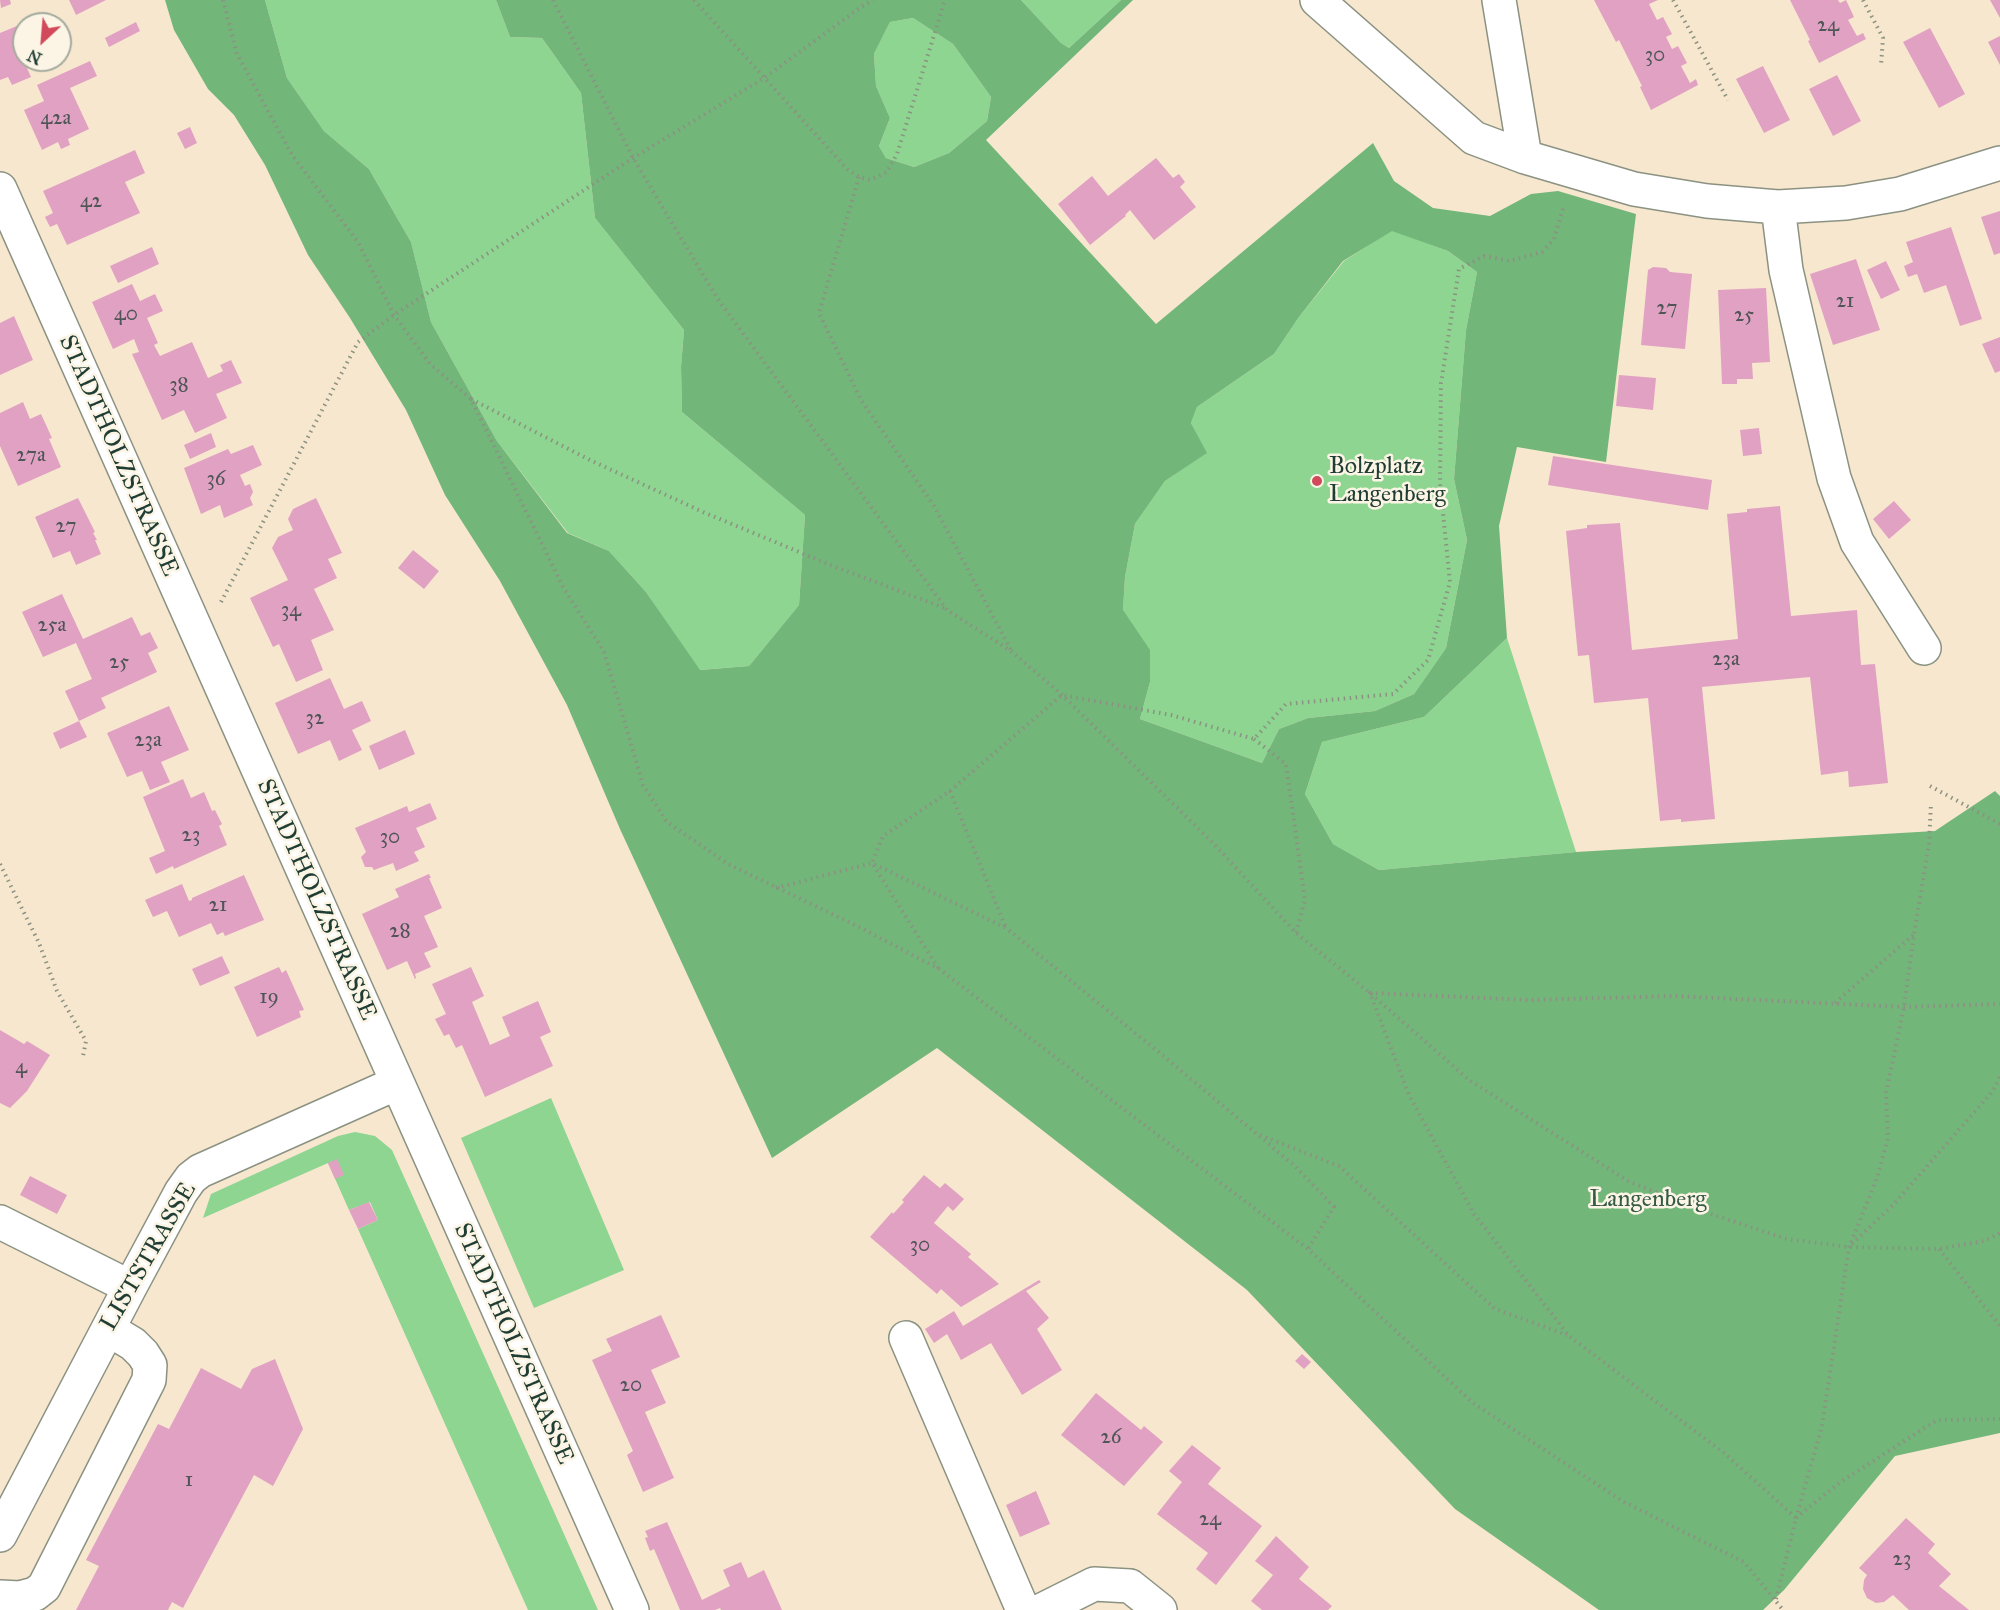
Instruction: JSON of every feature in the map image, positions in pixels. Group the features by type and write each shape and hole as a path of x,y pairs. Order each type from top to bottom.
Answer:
{"street":[{"path":"1317,0 1474,138 1573,172 1645,191 1707,201 1778,207 1846,203 1900,194 2000,163"},
{"path":"1498,0 1525,157"},
{"name":"STADTHOLZSTRASSE","path":"0,189 632,1610"},
{"path":"1778,207 1786,270 1834,478 1857,542 1924,648"},
{"name":"LISTSTRASSE","path":"0,1535 130,1287 181,1192 191,1178 200,1171 397,1083"},
{"path":"0,1222 130,1287"},
{"path":"0,1597 20,1598 36,1594 44,1587 149,1380 150,1365 143,1354 133,1344 108,1329"},
{"path":"906,1338 1023,1610"},
{"path":"1042,1610 1094,1584 1130,1587 1160,1610"}],"path":[{"path":"223,0 237,54 292,155 358,242 394,315 431,365 471,399 592,461 704,512 828,564 947,610 1011,651 1062,695 1213,843 1296,933 1370,993 1469,1080 1628,1181 1702,1211 1786,1239 1849,1247 1939,1249 1983,1241 2000,1233"},
{"path":"554,0 633,158 717,298 947,610"},
{"path":"694,0 847,169 859,177 870,180 887,172 897,154 945,0"},
{"path":"192,624 219,606 357,342 394,315 633,158 764,78 873,0"},
{"path":"1673,0 1728,100"},
{"path":"1863,0 1883,38 1881,65"},
{"path":"1254,739 1286,704 1393,694 1428,660 1450,582 1440,484 1441,384 1459,269 1484,256 1510,261 1542,252 1554,239 1573,172"},
{"path":"859,177 819,313 861,400 934,506 1011,651"},
{"path":"471,399 563,587 604,652 643,785 667,822 728,864 859,927 939,969 1308,1249 1473,1404 1624,1502 1744,1562 1783,1610"},
{"path":"1062,695 1171,715 1254,739 1286,764 1305,900 1296,933"},
{"path":"872,862 883,836 950,790 1062,695"},
{"path":"1930,786 2000,824"},
{"path":"950,790 1006,928"},
{"path":"1776,1599 1822,1426 1849,1247 1875,1182 1888,1139 1886,1093 1904,1007 1929,844 1931,803"},
{"path":"775,888 872,862 1006,928 1295,1166 1334,1207 1308,1249"},
{"path":"872,862 939,969"},
{"path":"0,864 39,943 57,991 86,1041 82,1056"},
{"path":"1835,1003 1914,934"},
{"path":"1370,993 1530,1000 1675,996 1904,1007 2000,1004"},
{"path":"1370,993 1409,1095 1474,1214 1569,1336 1724,1453 1796,1518"},
{"path":"1849,1247 1893,1205 1992,1092 2000,1077"},
{"path":"1257,1134 1339,1166 1495,1309 1569,1336"},
{"path":"1939,1249 2000,1326"},
{"path":"1796,1518 1839,1483 1937,1420 2000,1419"}],"green space":[{"name":"Langenberg","path":"165,0 265,0 287,78 324,131 369,169 411,242 431,322 497,441 567,533 609,551 646,592 700,670 749,666 799,605 805,515 682,412 681,367 684,330 595,218 581,93 542,38 510,37 496,0 1021,0 1061,43 1069,48 1121,0 1133,0 986,140 1156,324 1373,143 1394,181 1433,208 1490,216 1531,194 1558,191 1636,214 1606,462 1517,447 1499,526 1507,638 1424,717 1322,742 1305,794 1333,844 1379,870 1576,852 1935,831 1995,791 2000,796 2000,1433 1895,1456 1784,1590 1763,1610 1599,1610 1455,1509 1247,1290 937,1048 772,1158 620,829 567,705 500,581 445,495 406,410 350,318 308,255 265,165 234,115 208,89 174,30","holes":["913,18 953,44 991,97 987,121 949,153 914,167 886,158 879,146 890,118 876,86 874,54 890,22","1392,231 1448,251 1477,272 1466,330 1454,479 1467,540 1446,648 1414,694 1375,711 1308,718 1279,729 1262,763 1140,719 1150,682 1150,650 1123,610 1125,577 1135,524 1165,481 1207,453 1191,423 1197,407 1274,354 1299,317 1343,261"]},
{"path":"265,0 496,0 510,37 542,38 581,93 595,218 684,330 681,367 682,412 805,515 799,605 749,666 699,670 646,592 609,551 568,533 497,441 431,322 411,242 369,169 324,131 287,78"},
{"path":"1021,0 1121,0 1069,48 1061,43"},
{"path":"913,18 953,44 991,97 987,121 949,153 914,167 886,158 879,146 890,118 876,86 874,54 890,22"},
{"path":"1392,230 1448,251 1477,272 1466,330 1454,479 1467,540 1446,648 1414,694 1375,711 1308,718 1279,729 1262,763 1140,719 1150,682 1123,610 1125,577 1135,524 1165,481 1206,453 1191,423 1197,407 1274,354 1299,317 1344,261"},
{"path":"1507,638 1576,852 1379,870 1333,844 1305,794 1322,742 1424,717"},
{"path":"551,1098 624,1270 534,1308 461,1138"},
{"path":"355,1132 375,1136 392,1150 598,1610 528,1610 358,1229 378,1220 370,1202 349,1210 328,1163 203,1218 211,1194 338,1136"}],"building":[{"path":"0,0 10,0 11,4 1,8"},
{"path":"69,0 106,0 76,15"},
{"path":"1594,0 1658,0 1649,4 1657,20 1663,17 1672,34 1666,37 1672,49 1678,46 1687,63 1681,66 1690,83 1696,79 1698,85 1651,110 1619,40 1616,42"},
{"path":"1790,0 1838,0 1840,3 1846,0 1854,17 1848,20 1857,36 1863,33 1866,39 1819,63"},
{"path":"1990,0 2000,0 2000,18"},
{"path":"136,22 140,31 109,47 105,38"},
{"path":"12,28 12,72 29,72 31,77 12,85 8,77 0,80 0,33"},
{"path":"1930,28 1965,94 1939,108 1903,42"},
{"path":"2000,36 2000,65 1988,42"},
{"path":"90,61 97,76 70,88 89,129 68,139 70,145 61,149 58,142 42,150 24,110 44,101 37,85 66,72 72,72 72,69"},
{"path":"1763,66 1790,120 1764,133 1736,79"},
{"path":"1837,75 1861,121 1833,136 1809,89"},
{"path":"190,127 197,143 185,149 177,133"},
{"path":"135,150 145,173 125,182 140,213 67,245 57,224 50,227 45,217 53,213 43,191"},
{"path":"1156,158 1173,178 1179,174 1185,182 1180,187 1196,207 1154,240 1130,210 1126,216 1090,245 1058,204 1092,176 1108,196"},
{"path":"2000,211 2000,253 1994,255 1981,217"},
{"path":"1951,227 1982,319 1960,326 1946,285 1924,293 1917,274 1908,277 1904,266 1913,262 1906,242"},
{"path":"152,247 159,264 118,283 110,266"},
{"path":"1856,259 1880,330 1833,345 1810,274"},
{"path":"1886,261 1900,290 1881,299 1867,270"},
{"path":"1653,267 1666,268 1670,272 1692,274 1685,349 1641,345 1648,270"},
{"path":"132,284 140,301 155,294 163,311 147,318 158,343 154,345 160,356 192,342 208,378 223,371 220,365 231,360 242,383 216,394 227,418 195,433 184,410 162,420 132,354 139,352 134,339 113,349 92,302"},
{"path":"1766,288 1770,362 1752,363 1753,379 1737,379 1737,384 1722,384 1718,290"},
{"path":"14,316 33,360 0,375 0,323"},
{"path":"2000,337 2000,371 1995,373 1982,344"},
{"path":"1619,375 1656,378 1653,410 1616,406"},
{"path":"23,402 30,419 41,414 52,438 49,439 61,467 18,486 0,446 0,413"},
{"path":"1759,428 1762,454 1743,456 1740,430"},
{"path":"211,433 216,447 190,459 184,445"},
{"path":"253,445 262,465 240,475 245,486 250,484 253,492 250,498 253,505 224,518 220,505 201,514 184,468 228,449 231,454"},
{"path":"1553,456 1712,480 1708,510 1548,485"},
{"path":"78,498 95,532 93,533 101,554 76,565 70,551 53,558 35,517"},
{"path":"316,498 342,553 328,559 337,578 314,589 334,630 311,640 323,670 296,682 279,644 273,647 250,598 288,580 272,548 278,537 293,530 288,519 293,509"},
{"path":"1894,501 1911,520 1889,539 1873,519"},
{"path":"1780,506 1791,616 1857,610 1861,665 1875,664 1888,783 1849,787 1848,771 1821,775 1810,677 1702,687 1715,819 1660,821 1648,698 1594,703 1589,655 1578,656 1566,531 1587,528 1587,525 1620,523 1632,650 1738,639 1727,514 1747,512 1747,509"},
{"path":"413,550 439,571 424,589 398,568"},
{"path":"62,594 83,639 132,617 141,636 150,632 158,648 148,653 157,672 101,698 106,708 79,721 65,691 92,679 76,643 43,657 22,612"},
{"path":"330,678 344,709 362,701 371,721 352,730 362,750 339,761 330,740 298,754 275,703"},
{"path":"169,706 189,750 161,762 170,782 150,790 142,771 127,777 107,733"},
{"path":"79,721 87,737 60,749 53,733"},
{"path":"405,730 415,754 379,770 369,746"},
{"path":"183,779 191,798 204,792 212,811 215,810 222,824 219,826 227,845 174,869 173,866 156,874 149,858 165,851 143,797"},
{"path":"430,803 437,819 416,828 425,847 414,852 419,861 396,871 393,863 374,870 372,867 365,867 361,857 366,852 355,828 407,806 409,812"},
{"path":"429,874 442,908 424,916 438,947 424,953 431,967 415,974 415,979 407,961 387,970 362,914 399,897 395,889"},
{"path":"244,875 264,920 225,936 223,932 217,935 211,923 179,937 167,911 153,917 145,900 182,884 189,901"},
{"path":"222,956 230,973 200,986 192,969"},
{"path":"279,967 282,973 286,970 304,1010 299,1011 301,1017 257,1037 234,987"},
{"path":"471,967 484,996 472,1002 490,1045 510,1036 502,1017 538,1001 551,1032 540,1037 553,1066 485,1097 462,1045 456,1048 449,1034 444,1036 435,1019 446,1014 432,984"},
{"path":"0,1030 24,1044 27,1041 50,1055 27,1091 10,1108 0,1103"},
{"path":"337,1159 344,1175 335,1179 328,1163"},
{"path":"924,1175 940,1188 945,1183 964,1199 953,1211 948,1206 934,1223 971,1254 968,1257 999,1284 961,1307 941,1289 937,1294 870,1237 904,1202 902,1200"},
{"path":"30,1176 67,1195 57,1214 20,1195"},
{"path":"369,1202 378,1220 358,1229 349,1210"},
{"path":"1039,1280 1041,1282 1026,1291 1049,1318 1037,1329 1062,1370 1022,1395 991,1343 961,1360 947,1334 934,1343 925,1329 954,1311 963,1326"},
{"path":"661,1315 680,1357 651,1370 666,1403 645,1412 674,1478 643,1492 627,1455 633,1451 592,1360 612,1351 606,1339"},
{"path":"1302,1354 1311,1362 1304,1369 1295,1361"},
{"path":"275,1359 303,1429 273,1486 254,1475 183,1608 172,1602 168,1610 76,1610 99,1566 86,1560 158,1424 169,1429 201,1368 241,1389 252,1369"},
{"path":"1096,1393 1141,1430 1144,1426 1163,1442 1124,1486 1061,1435"},
{"path":"1192,1445 1221,1468 1208,1484 1262,1526 1216,1585 1196,1569 1208,1553 1157,1514 1182,1482 1169,1471"},
{"path":"1036,1491 1050,1524 1020,1537 1006,1505"},
{"path":"1906,1518 1935,1544 1928,1553 1951,1574 1939,1586 1969,1610 1909,1610 1893,1595 1884,1602 1876,1603 1867,1598 1863,1589 1867,1575 1859,1568"},
{"path":"667,1522 702,1600 730,1586 723,1570 741,1562 748,1578 764,1570 782,1610 721,1610 720,1608 680,1610 654,1549 650,1551 645,1538 648,1537 645,1531"},
{"path":"1276,1536 1309,1567 1299,1579 1332,1606 1328,1610 1262,1610 1251,1601 1273,1575 1255,1561"}],"place":[{"name":"Bolzplatz Langenberg","path":"1317,481"}]}
